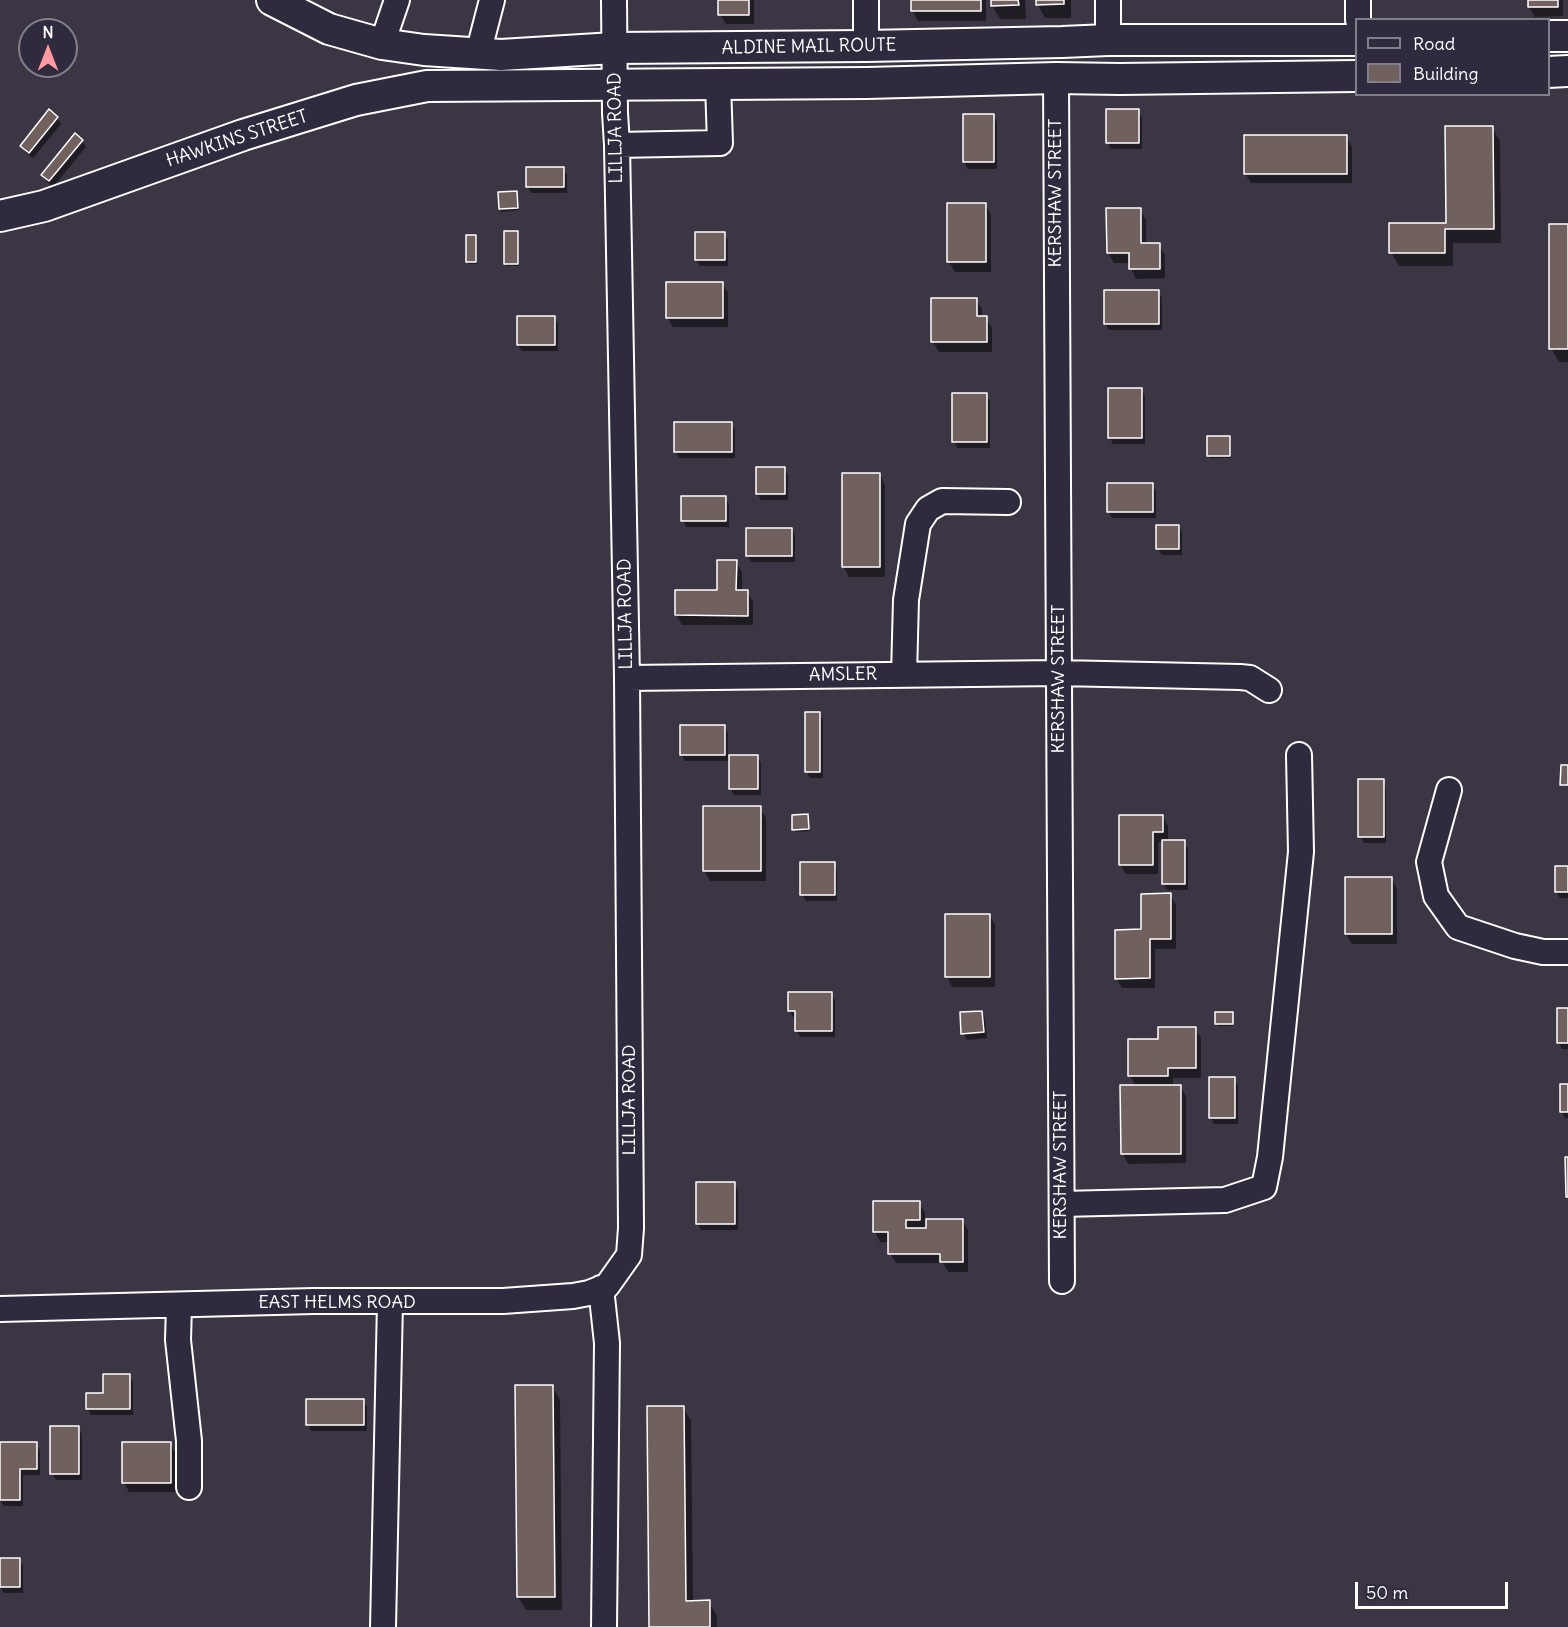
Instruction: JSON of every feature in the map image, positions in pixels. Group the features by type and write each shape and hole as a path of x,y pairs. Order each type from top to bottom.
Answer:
{"main road":[{"name":"ALDINE MAIL ROUTE","path":"272,0 329,29 382,44 424,50 501,55 614,48 866,46 1108,40 1355,40"},
{"path":"1550,36 1568,36"},
{"path":"1550,72 1568,72"},
{"name":"ALDINE MAIL ROUTE","path":"480,85 867,83 1056,78 1355,76"},
{"name":"HAWKINS STREET","path":"0,216 44,206 243,135 356,100 427,86 480,85"}],"street":[{"path":"382,44 397,0"},
{"path":"478,54 492,0"},
{"name":"LILLJA ROAD","path":"601,1288 607,1286 629,1255 631,1228 627,678 614,0"},
{"path":"866,0 866,46"},
{"path":"1108,0 1108,40"},
{"path":"1358,0 1358,18"},
{"name":"KERSHAW STREET","path":"1056,78 1062,1281"},
{"path":"617,146 720,143 718,84"},
{"path":"904,675 906,600 918,524 928,509 942,501 1008,502"},
{"name":"AMSLER","path":"627,678 1059,673 1240,677 1250,678 1269,690"},
{"path":"1062,1204 1225,1200 1264,1187 1270,1157 1301,852 1299,756"},
{"path":"1449,790 1429,862 1436,896 1458,927 1515,946 1543,952 1568,952"},
{"path":"601,1288 607,1343 604,1627"},
{"name":"EAST HELMS ROAD","path":"0,1309 314,1301 514,1300 573,1296 601,1288"},
{"path":"383,1627 390,1302"},
{"path":"179,1305 178,1340 189,1441 189,1487"}],"building":[{"path":"718,0 749,0 749,15 718,15"},
{"path":"911,0 981,0 981,11 911,11"},
{"path":"991,0 1018,0 1019,5 991,6"},
{"path":"1036,0 1064,0 1064,4 1036,5"},
{"path":"1528,0 1558,0 1558,7 1528,7"},
{"path":"49,109 58,117 29,153 20,146"},
{"path":"1106,109 1139,109 1139,143 1106,143"},
{"path":"963,114 994,114 994,162 963,162"},
{"path":"1445,126 1493,126 1494,229 1445,229 1445,253 1389,253 1389,223 1446,223"},
{"path":"75,133 83,140 49,181 41,175"},
{"path":"1244,135 1347,135 1347,174 1244,174"},
{"path":"526,167 564,167 564,187 526,187"},
{"path":"517,191 518,208 499,209 498,192"},
{"path":"947,203 986,203 986,262 947,262"},
{"path":"1106,208 1141,208 1141,243 1160,243 1160,269 1129,269 1129,253 1107,253"},
{"path":"1549,224 1568,224 1568,349 1549,349"},
{"path":"504,231 518,231 518,264 504,264"},
{"path":"695,232 725,232 725,260 695,260"},
{"path":"466,235 476,235 476,262 466,262"},
{"path":"666,282 723,282 723,318 666,318"},
{"path":"1104,290 1159,290 1159,324 1104,324"},
{"path":"931,298 977,298 977,316 987,316 987,342 931,342"},
{"path":"517,316 555,316 555,345 517,345"},
{"path":"1108,388 1142,388 1142,438 1108,438"},
{"path":"952,393 987,393 987,442 952,442"},
{"path":"674,422 732,422 732,452 674,452"},
{"path":"1207,436 1230,436 1230,456 1207,456"},
{"path":"756,467 785,467 785,494 756,494"},
{"path":"842,473 880,473 880,567 842,567"},
{"path":"1107,483 1153,483 1153,512 1107,512"},
{"path":"681,496 726,496 726,521 681,521"},
{"path":"1156,525 1179,525 1179,549 1156,549"},
{"path":"746,528 792,528 792,556 746,556"},
{"path":"717,560 737,560 736,590 748,590 748,616 675,615 675,590 717,590"},
{"path":"805,712 820,712 820,772 805,772"},
{"path":"680,725 725,725 725,755 680,755"},
{"path":"729,755 758,755 758,789 729,789"},
{"path":"1561,765 1568,765 1568,785 1560,785"},
{"path":"1358,779 1384,779 1384,837 1358,837"},
{"path":"703,806 761,806 761,871 703,871"},
{"path":"808,814 809,829 792,830 792,815"},
{"path":"1119,815 1163,815 1163,832 1153,832 1153,865 1119,865"},
{"path":"1162,840 1185,840 1185,884 1162,884"},
{"path":"800,862 835,862 835,895 800,895"},
{"path":"1555,866 1568,866 1568,892 1555,892"},
{"path":"1345,877 1392,877 1392,934 1345,934"},
{"path":"1171,893 1171,939 1150,939 1150,978 1115,979 1115,930 1141,929 1141,894"},
{"path":"945,914 990,914 990,977 945,977"},
{"path":"788,992 832,992 832,1031 795,1031 795,1011 788,1011"},
{"path":"1557,1008 1568,1008 1568,1043 1557,1043"},
{"path":"982,1011 984,1032 961,1034 960,1012"},
{"path":"1215,1012 1233,1012 1233,1024 1215,1024"},
{"path":"1158,1027 1196,1027 1196,1068 1168,1068 1168,1076 1128,1076 1128,1039 1158,1039"},
{"path":"1209,1077 1235,1077 1235,1118 1209,1118"},
{"path":"1560,1084 1568,1084 1568,1112 1560,1112"},
{"path":"1120,1085 1181,1085 1181,1154 1121,1154"},
{"path":"1565,1157 1568,1157 1568,1197 1566,1197"},
{"path":"696,1182 735,1182 735,1224 696,1224"},
{"path":"873,1201 920,1201 920,1220 906,1220 906,1228 926,1228 926,1219 963,1219 963,1262 940,1262 940,1254 888,1254 888,1232 873,1232"},
{"path":"103,1374 130,1374 130,1409 86,1409 86,1393 103,1393"},
{"path":"515,1385 553,1385 555,1597 517,1597"},
{"path":"306,1399 364,1399 364,1425 306,1425"},
{"path":"647,1406 684,1406 686,1601 710,1600 710,1627 649,1627"},
{"path":"50,1426 79,1426 79,1474 50,1474"},
{"path":"0,1442 37,1442 37,1469 20,1469 20,1500 0,1500"},
{"path":"122,1442 171,1442 171,1483 122,1483"},
{"path":"0,1558 20,1558 20,1587 0,1587"}]}
